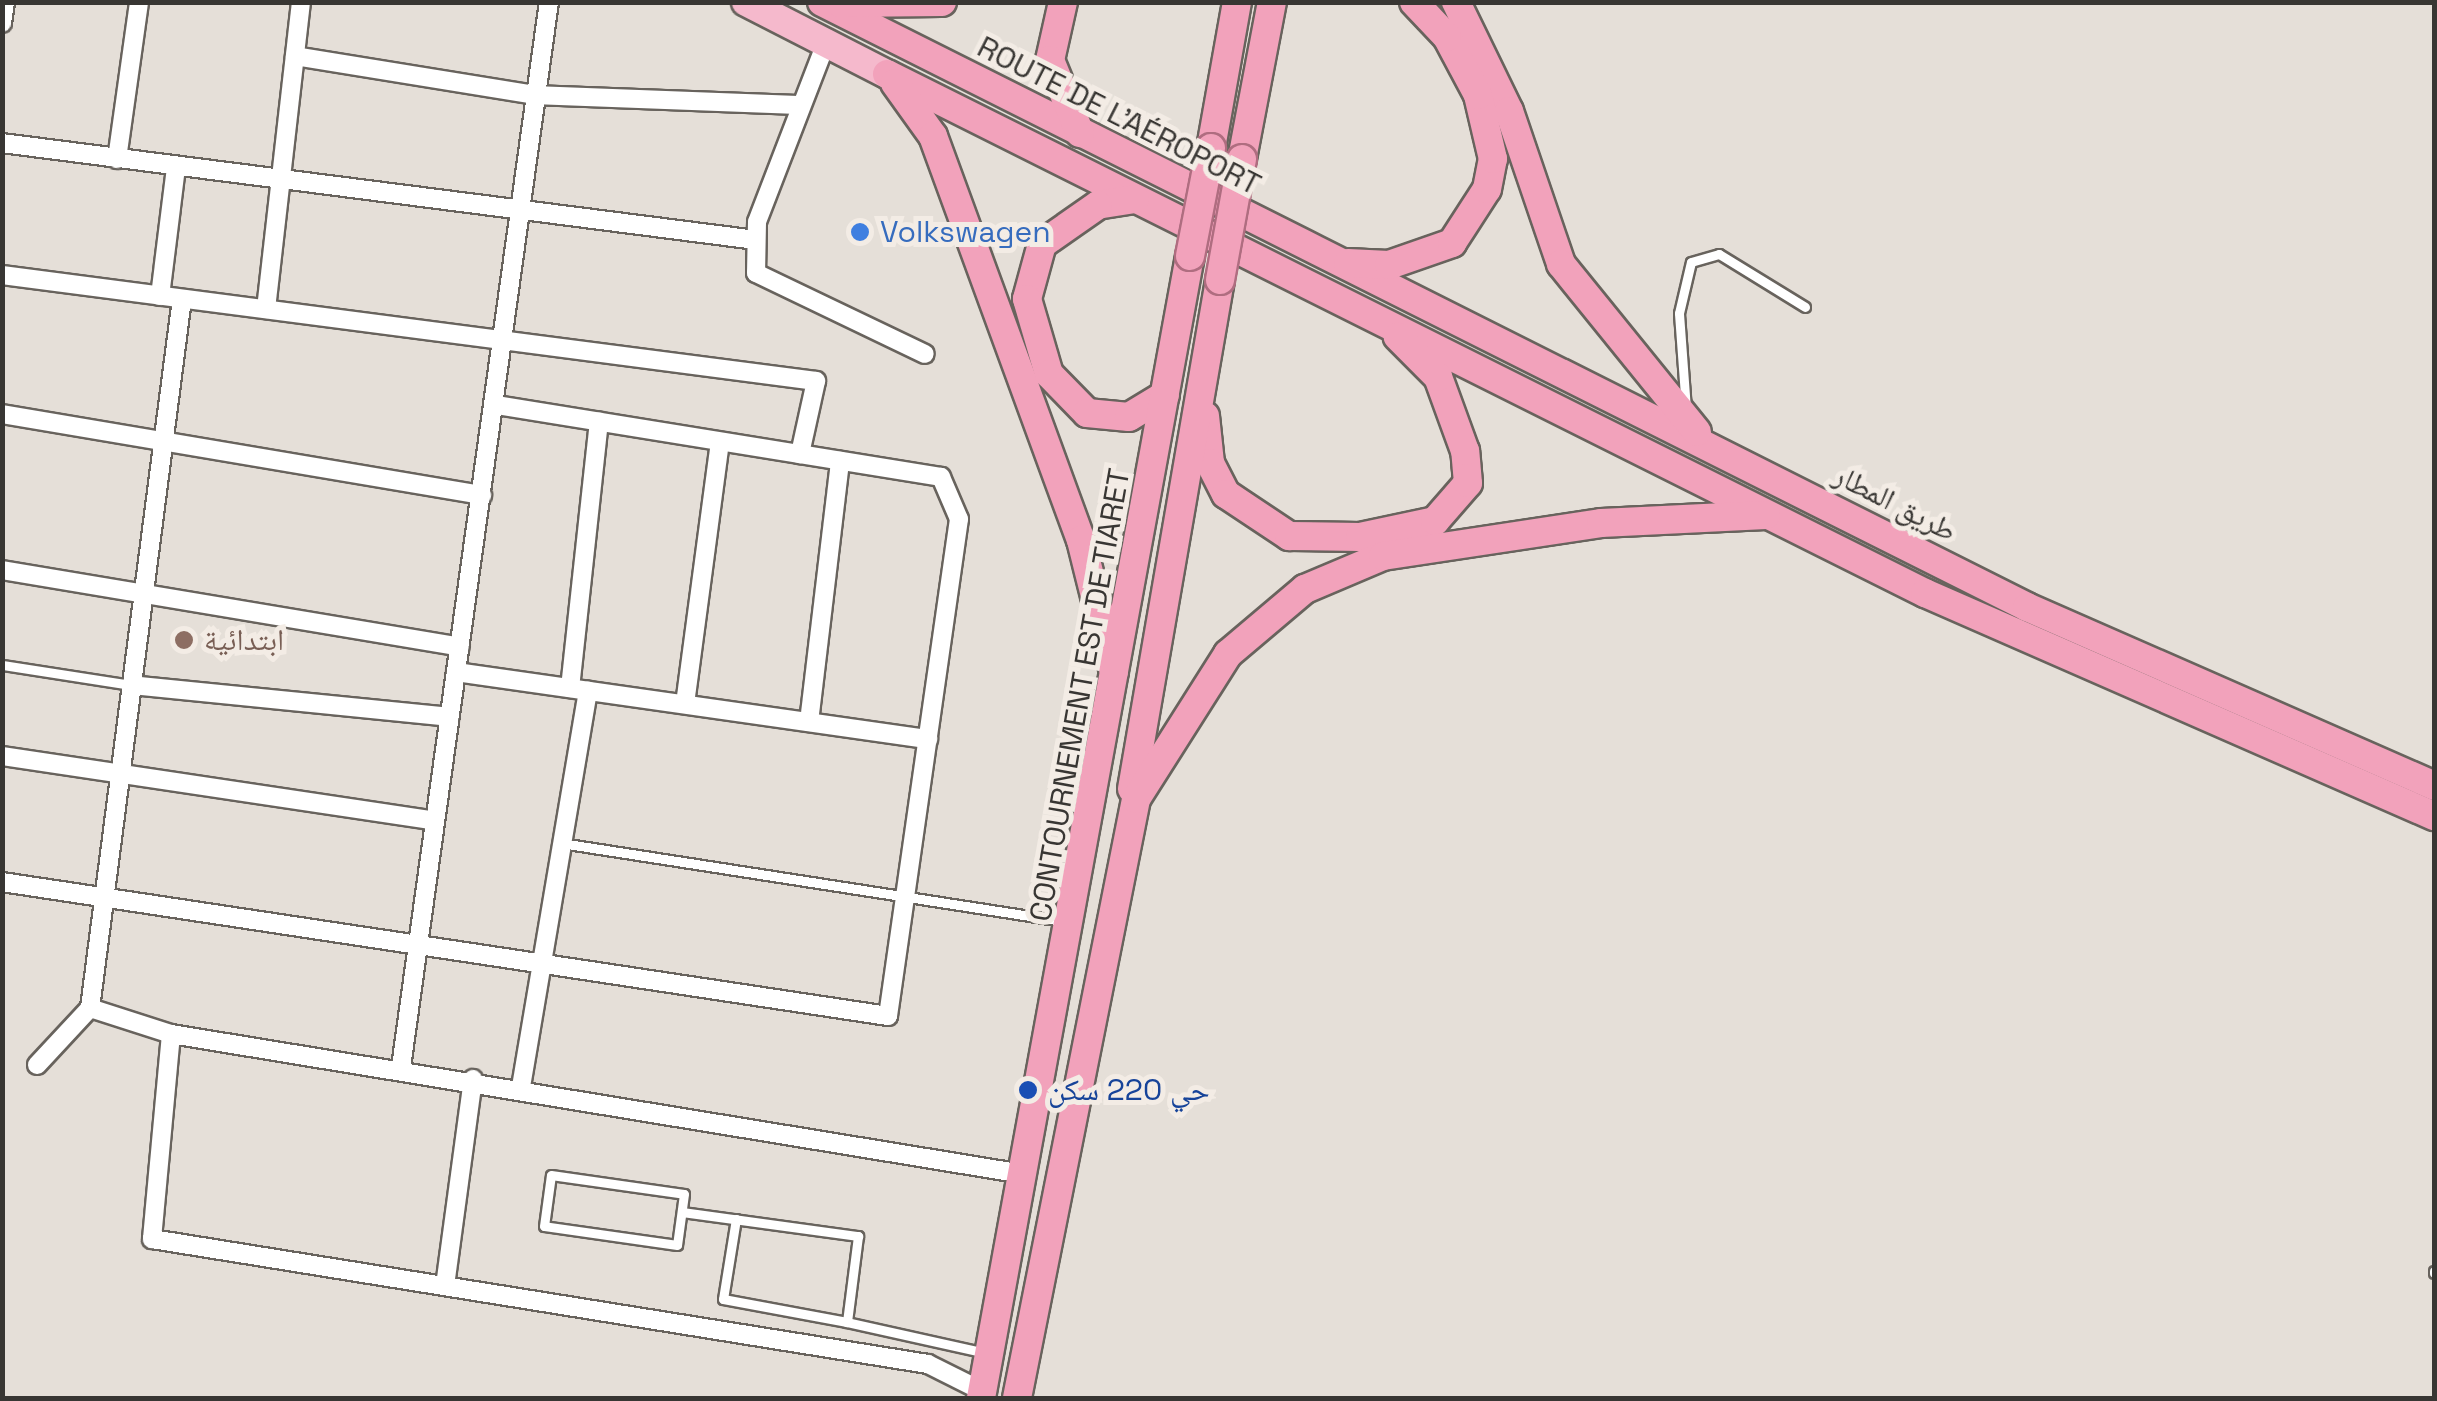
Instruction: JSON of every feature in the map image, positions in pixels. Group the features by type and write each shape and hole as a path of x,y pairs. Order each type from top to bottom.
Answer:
{"highway":[{"name":"ROUTE DE L'AÉROPORT","path":"822,2 1334,261"},
{"path":"832,2 942,2"},
{"path":"1064,2 1050,60 1080,133"},
{"path":"1115,894 1202,372 1270,14 1288,2"},
{"path":"1334,261 1389,265 1436,250 1470,222 1487,190 1493,159 1478,95 1447,37 1414,2"},
{"path":"1456,2 1509,110 1561,264 1704,441"},
{"name":"CONTOURNEMENT EST DE TIARET","path":"982,1395 1116,685 1211,148 1231,8"},
{"path":"888,74 2049,652 2434,816"},
{"path":"888,74 933,136 1081,540 1116,685"},
{"path":"1004,133 1019,102"},
{"path":"1135,200 1098,205 1042,244 1026,299 1049,374 1088,413 1130,417 1165,395"},
{"name":"طريق المطار","path":"1334,261 1704,441 2116,650 2434,786"},
{"path":"1202,372 1210,463 1255,520 1318,540 1436,521 1468,483 1456,410 1438,377 1379,319"},
{"path":"1017,1398 1136,799 1158,755 1228,654 1305,590 1425,549 1642,518 1784,520 1811,496"}],"main road":[{"path":"746,2 888,74"}],"street":[{"path":"2,23 5,2"},
{"path":"116,158 139,2"},
{"path":"266,310 301,2"},
{"path":"401,1067 413,942 482,495 549,2"},
{"path":"826,43 796,104 756,240 756,273 925,354"},
{"path":"296,56 535,95 796,104"},
{"path":"2,144 756,240"},
{"path":"160,296 176,166"},
{"path":"2,276 816,381 800,454"},
{"path":"36,1065 90,1008 98,896 146,594 182,299"},
{"path":"2,882 888,1016 959,518 941,477 494,404"},
{"path":"2,414 482,495"},
{"path":"520,1087 562,843 579,689 599,422"},
{"path":"685,704 720,442"},
{"path":"810,722 840,461"},
{"path":"2,570 460,647"},
{"path":"456,672 928,739"},
{"path":"131,685 449,717"},
{"path":"2,756 432,820"},
{"path":"90,1008 171,1034 401,1067 1023,1174"},
{"path":"171,1034 152,1238 928,1364 982,1395"},
{"path":"445,1286 473,1079"}],"lane":[{"path":"1684,416 1689,373 1679,313 1692,262 1719,254 1805,307"},
{"path":"2,665 131,685"},
{"path":"562,843 904,900 1073,923"},
{"path":"551,1174 684,1194 682,1212 677,1245 544,1226 551,1174"},
{"path":"682,1212 858,1236 847,1322"},
{"path":"736,1219 723,1299 990,1354"}],"place":[{"name":"Volkswagen","path":"860,232"},
{"name":"ابتدائية","path":"184,640"},
{"name":"حي 220 سكن","path":"1028,1090"}]}
